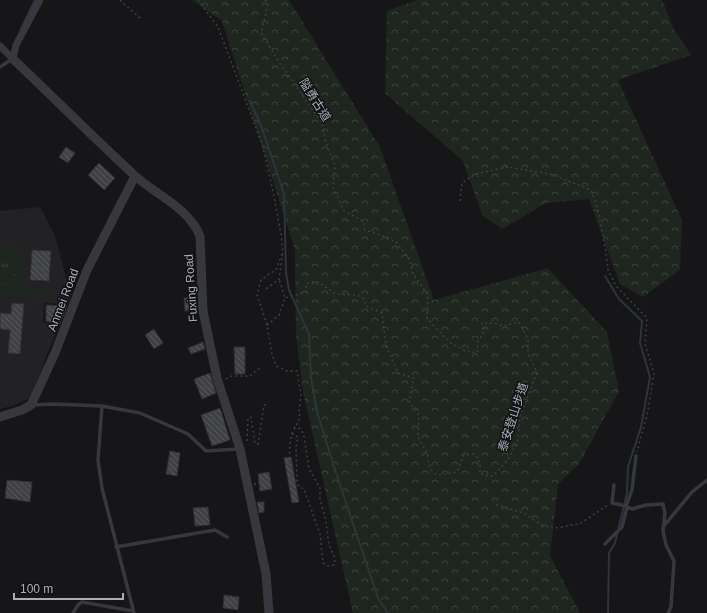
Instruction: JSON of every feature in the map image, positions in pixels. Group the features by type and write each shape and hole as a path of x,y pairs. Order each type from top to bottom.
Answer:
{"street":[{"path":"13,59 16,45 40,0"},
{"path":"0,46 13,59"},
{"name":"Fuxing Road","path":"13,59 135,176 185,214 197,227 200,236 203,311 219,383 239,449 266,574 269,613"},
{"name":"Anmei Road","path":"31,405 55,353 87,270 135,176"},
{"path":"0,417 22,410 31,405"}],"lane":[{"path":"0,67 13,59"},
{"path":"31,405 53,404 102,406 140,413 188,434 206,451 239,449"},
{"path":"73,613 82,602 134,612 102,488 98,460 102,406"},
{"path":"605,544 622,527 632,490 636,456"},
{"path":"664,528 692,492 707,480"},
{"path":"614,485 612,503 632,510 646,505 663,504 665,513 663,531 666,545 674,562 671,607 668,613"},
{"path":"116,547 215,530 227,537"}],"path":[{"path":"120,0 140,18"},
{"path":"198,0 218,27 262,144 273,191 283,253 279,279 285,298 278,316 266,326"},
{"name":"隘勇古道","path":"265,0 268,5 261,33 279,62 322,123 325,140 335,166 333,187 344,210 362,222 365,230 387,238 398,244 410,260 413,274 428,295 426,319 451,343 465,351 477,353 478,341 485,330 482,323 494,323 503,326 519,322 528,339 528,354"},
{"path":"460,202 462,183 476,174 507,167 550,174 591,190 598,210 608,270 616,286 647,318 645,344 654,373 648,411 636,456"},
{"path":"283,253 276,270 261,280 257,295 276,366 287,371 297,371 301,396 299,409 300,418 292,433 289,464 294,490"},
{"path":"266,290 279,279"},
{"name":"泰安登山步道","path":"285,298 306,292 306,284 316,281 336,294 357,294 364,299 366,306 382,313 386,346 398,373 414,378 409,401 419,415 418,437 427,453 430,469 437,475 457,472 464,455 475,454 480,463 480,474 493,476 508,460 518,440 520,417 537,372 528,354"},
{"path":"219,383 232,376 250,376 258,369 263,369"},
{"path":"239,449 246,445 248,418 251,417 255,443 258,444 264,405 269,404"},
{"path":"292,433 298,437 296,447 297,481 299,486 304,489 320,534 323,563 328,566 334,565 335,558 329,545 326,521 320,499 320,488 309,469 304,436 301,430 294,427"},
{"path":"496,506 524,513 541,525 558,528 581,523 612,503"}],"shaded area":[{"path":"40,207 55,236 71,297 68,304 44,303 43,322 58,327 30,398 12,406 0,409 0,211"}],"green space":[{"path":"192,0 289,0 380,147 434,300 548,268 607,332 619,391 579,464 558,484 550,556 580,613 353,613 303,392 296,335 295,250 222,21"},
{"path":"417,0 662,0 674,29 691,55 618,80 682,220 680,270 643,297 620,284 589,199 546,203 502,229 482,215 463,161 385,93 387,11"},
{"path":"0,244 9,244 18,248 24,256 25,266 23,276 18,285 19,287 52,290 51,299 0,296 0,285 9,282 13,278 16,274 17,264 16,259 11,254 0,253"},
{"path":"0,253 10,254 15,257 18,266 17,271 11,280 2,285 0,285"}],"building":[{"path":"66,147 75,153 68,163 59,157"},
{"path":"99,163 115,178 104,190 88,175"},
{"path":"32,250 51,251 49,281 30,280"},
{"path":"196,297 197,310 185,311 184,298"},
{"path":"12,303 24,304 20,354 8,353 10,330 0,329 0,313 11,314"},
{"path":"46,305 67,306 59,326 46,321"},
{"path":"154,329 163,343 154,349 145,335"},
{"path":"203,342 205,349 191,354 188,348"},
{"path":"234,347 245,347 245,374 235,374"},
{"path":"210,373 216,393 202,399 194,379"},
{"path":"220,408 230,440 212,446 201,415"},
{"path":"170,451 180,453 177,476 166,474"},
{"path":"291,457 299,502 292,503 284,458"},
{"path":"269,472 272,489 260,491 258,474"},
{"path":"7,480 32,482 30,502 5,498"},
{"path":"257,502 264,502 264,512 259,513"},
{"path":"208,507 210,525 195,526 193,508"},
{"path":"224,595 239,597 238,610 223,608"}],"waterway":[{"path":"21,29 35,0"},
{"path":"250,101 262,128 284,194 286,273 289,290 309,334 311,378 317,412 378,598 388,613"},
{"path":"605,276 619,299 642,321 640,343 650,377 641,427 628,467 627,493 615,543 609,553 608,613"}]}
